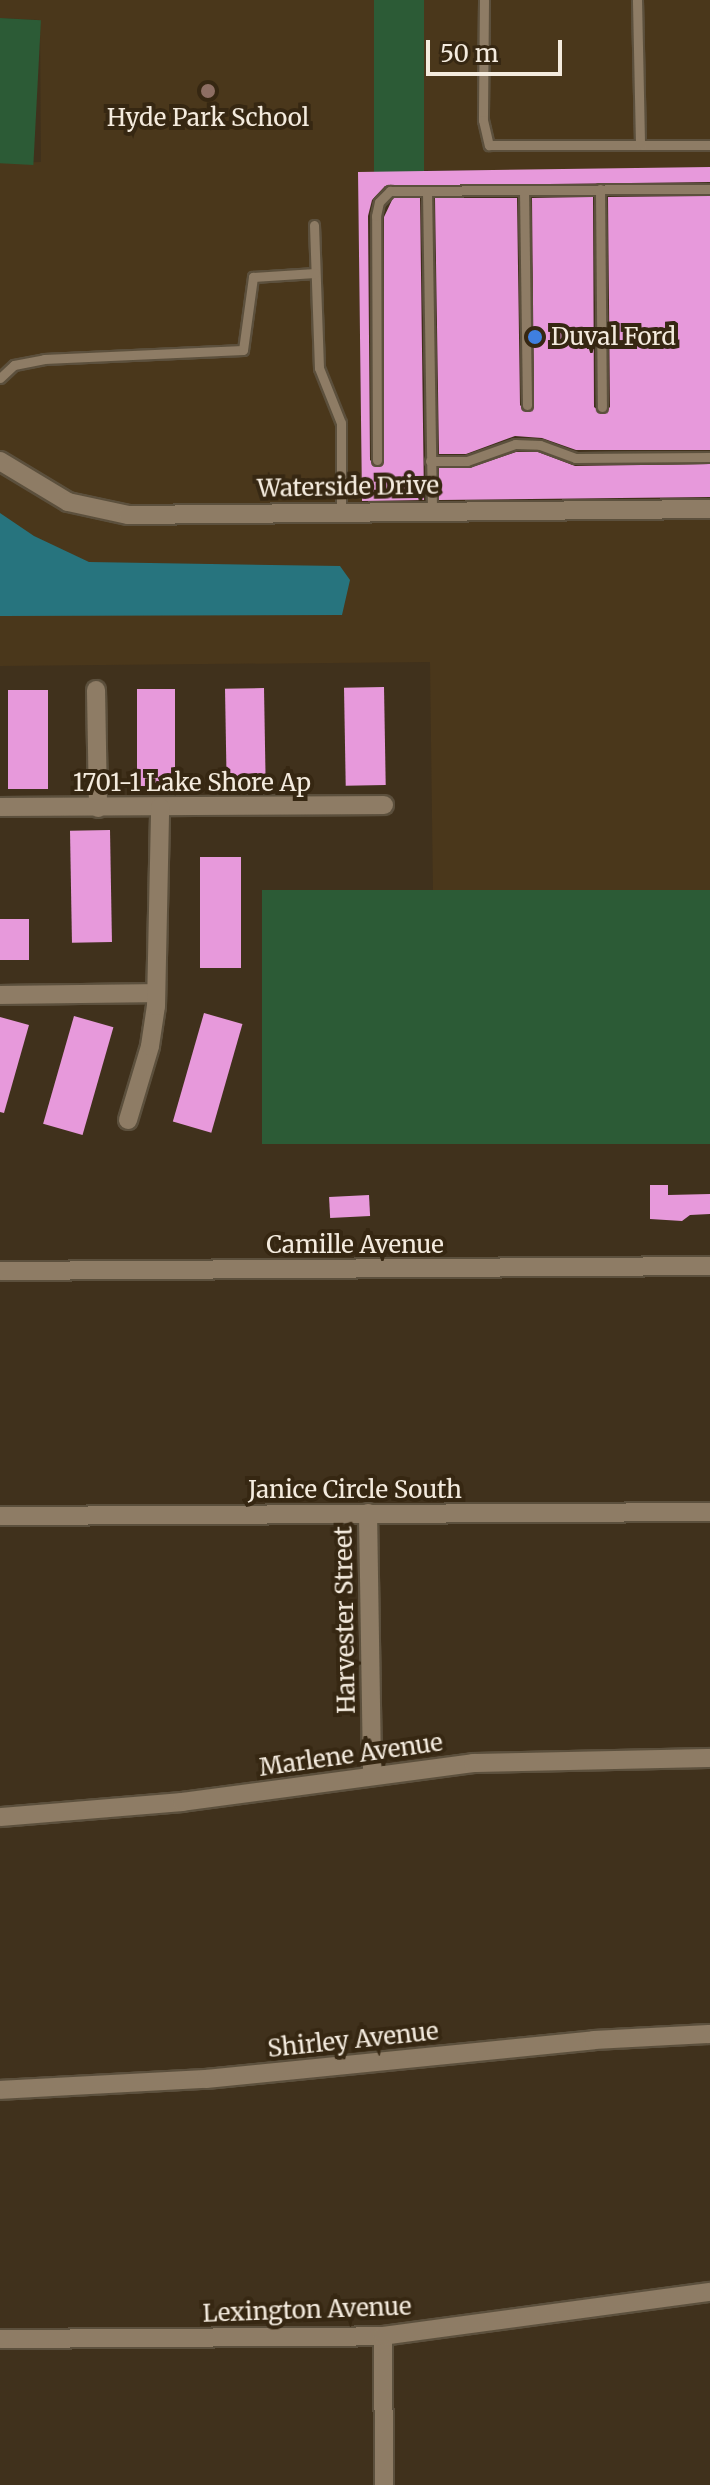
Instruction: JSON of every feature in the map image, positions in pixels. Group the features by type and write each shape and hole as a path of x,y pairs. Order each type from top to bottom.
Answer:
{"street":[{"name":"Waterside Drive","path":"0,461 68,502 128,515 710,509"},
{"path":"96,690 98,808"},
{"name":"1701-1 Lake Shore Ap","path":"0,807 384,805"},
{"path":"128,1120 150,1046 155,993 160,807"},
{"path":"0,995 155,993"},
{"name":"Camille Avenue","path":"0,1271 710,1266"},
{"name":"Janice Circle South","path":"0,1516 710,1512"},
{"name":"Harvester Street","path":"368,1513 372,1774"},
{"name":"Marlene Avenue","path":"0,1817 182,1802 372,1774 523,1760 710,1758"},
{"name":"Shirley Avenue","path":"0,2090 206,2079 594,2040 710,2034"},
{"name":"Lexington Avenue","path":"0,2339 383,2336 710,2292"},
{"path":"383,2336 384,2485"}],"lane":[{"path":"484,0 483,120 489,145 710,145"},
{"path":"637,0 640,145"},
{"path":"600,189 602,407"},
{"path":"377,460 376,216 379,202 390,191 710,189"},
{"path":"524,190 527,405"},
{"path":"427,191 432,511"},
{"path":"314,225 319,368 341,423 341,512"},
{"path":"1,376 14,365 88,354 243,350 253,277 315,273"},
{"path":"430,461 467,461 515,444 540,445 575,458 710,457"}],"shaded area":[{"path":"0,0 374,0 376,175 358,172 362,502 710,498 710,890 433,893 430,662 0,666 0,163 41,162 40,20 0,18"},
{"path":"424,0 710,0 710,170 424,170"}],"green space":[{"path":"374,0 424,0 424,175 374,175"},
{"path":"0,18 41,20 33,165 0,163"},
{"path":"262,890 710,890 710,1144 262,1144"}],"water":[{"path":"0,513 34,536 89,562 340,566 350,580 342,615 0,616"}],"building":[{"path":"710,167 710,182 385,186 372,200 368,216 370,460 378,467 384,460 384,217 393,198 420,198 424,500 362,501 358,172"},
{"path":"710,196 710,450 576,450 542,438 515,436 466,454 439,454 435,198 517,198 520,405 526,412 534,405 532,198 593,197 594,407 603,414 610,407 608,197"},
{"path":"516,452 538,452 575,466 710,464 710,497 439,500 439,468 469,468"},
{"path":"384,687 386,785 346,786 344,688"},
{"path":"264,688 266,786 227,787 225,689"},
{"path":"137,689 175,689 175,788 137,788"},
{"path":"8,690 48,690 48,789 8,789"},
{"path":"110,830 112,942 72,943 70,831"},
{"path":"200,857 241,857 241,968 200,968"},
{"path":"0,919 29,919 29,960 0,960"},
{"path":"204,1013 242,1024 211,1133 173,1122"},
{"path":"74,1016 113,1027 83,1135 43,1124"},
{"path":"0,1017 29,1025 4,1113 0,1112"},
{"path":"650,1185 668,1185 668,1195 710,1194 710,1214 690,1215 682,1221 650,1219"},
{"path":"369,1195 370,1216 330,1218 329,1197"}],"place":[{"name":"Hyde Park School","path":"208,91"},
{"name":"Duval Ford","path":"535,337"}]}
